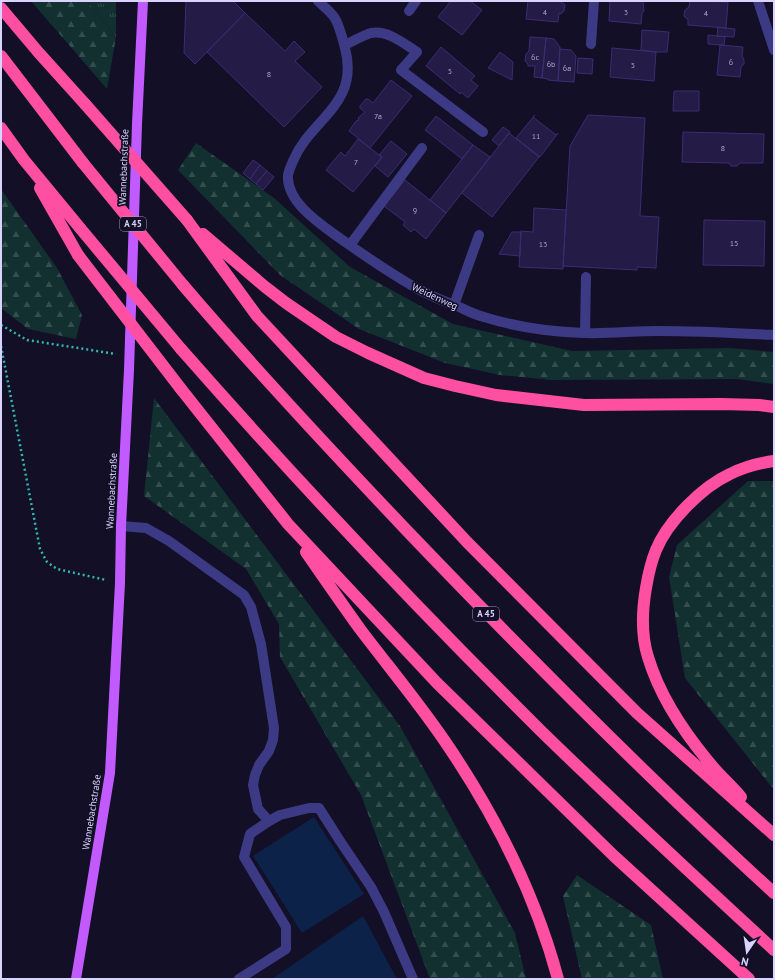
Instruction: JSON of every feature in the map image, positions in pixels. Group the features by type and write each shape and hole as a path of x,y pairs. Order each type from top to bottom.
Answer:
{"highway":[{"path":"1,8 187,220 257,316 467,542 637,713 774,834"},
{"name":"A 45","path":"1,56 83,163 213,320 324,444 496,623 619,746 774,893"},
{"path":"1,128 24,160 181,349 233,409 340,525 452,641 543,732 653,838 774,950"},
{"path":"24,160 78,255 181,389 288,524 437,683 614,856 749,979"},
{"path":"187,220 264,286 336,337 424,378 496,395 584,405 721,404 774,407"},
{"path":"774,461 760,463 730,474 710,486 693,500 676,519 664,535 656,551 648,576 642,620 643,641 648,658 656,679 671,708 689,737 709,762 774,834"},
{"path":"288,524 360,629 444,739 470,781 496,825 518,867 538,916 558,979"}],"main road":[{"name":"Wannebachstraße","path":"76,979 110,773 130,356 137,124 143,1"}],"street":[{"name":"Weidenweg","path":"318,1 334,17 340,32 347,57 347,78 345,88 335,105 300,147 290,168 288,176 291,192 296,201 320,223 350,245 395,276 418,289 484,317 510,324 585,333 664,331 774,335"},
{"path":"409,11 416,1"},
{"path":"591,44 594,1"},
{"path":"758,1 774,50"},
{"path":"344,45 369,33 382,33 400,41 417,52 401,70 483,132"},
{"path":"350,245 422,148"},
{"path":"454,305 479,235"},
{"path":"585,333 586,276"},
{"path":"121,526 146,528 169,541 244,595 251,607 262,644 274,728 271,746 259,765 253,785 258,809 269,821"},
{"path":"239,979 286,949 286,927 244,857 250,834 280,815 309,808 319,808 371,887 384,912 413,979"}],"path":[{"path":"1,325 27,340 130,356"},
{"path":"1,346 40,549 47,562 57,569 120,583"}],"green space":[{"path":"31,1 87,1 116,37 107,89"},
{"path":"87,1 116,1 116,37"},
{"path":"196,143 274,198 350,267 453,324 572,351 730,348 774,352 774,384 737,379 552,380 500,375 445,363 359,329 280,275 178,170"},
{"path":"1,189 57,268 82,315 76,339 28,329 1,308"},
{"path":"154,398 400,726 515,933 526,979 430,979 361,795 280,657 279,624 246,569 144,496"},
{"path":"748,481 774,481 774,790 685,678 669,577 677,545"},
{"path":"577,875 651,925 663,979 582,979 563,896"}],"water":[{"path":"314,817 364,894 302,933 253,856"},
{"path":"363,916 397,979 272,979"}],"building":[{"path":"186,1 233,1 245,13 195,64 184,53"},
{"path":"451,1 470,1 482,10 462,35 438,17"},
{"path":"528,1 560,1 565,5 564,11 561,14 559,13 558,22 526,19"},
{"path":"610,1 643,1 644,11 642,13 641,24 609,21"},
{"path":"690,1 728,2 726,28 688,25 688,19 684,16 685,10 689,7"},
{"path":"245,13 285,51 294,41 305,52 295,61 322,87 284,127 207,52"},
{"path":"718,27 735,29 734,37 717,36"},
{"path":"642,30 669,32 667,52 641,50"},
{"path":"708,35 725,37 724,45 708,44"},
{"path":"530,37 546,38 542,78 534,77 535,66 528,66 525,61 526,54 529,51"},
{"path":"546,38 554,39 560,47 558,81 542,78"},
{"path":"720,45 743,47 742,55 744,64 741,67 740,77 717,75"},
{"path":"441,47 475,76 471,80 478,86 468,98 461,92 460,94 426,66"},
{"path":"612,48 656,52 654,81 610,77"},
{"path":"560,49 571,50 576,56 574,82 558,81"},
{"path":"500,52 513,62 512,80 488,68"},
{"path":"578,58 593,59 592,74 577,73"},
{"path":"391,80 412,96 370,148 349,131 356,121 359,120 358,118 365,112 360,108 360,106 366,99 373,103"},
{"path":"674,91 699,91 699,111 673,111"},
{"path":"588,115 645,118 640,216 659,217 656,268 637,267 637,270 563,266 570,146"},
{"path":"436,116 473,145 462,159 425,130"},
{"path":"533,117 556,135 558,133 540,157 516,138"},
{"path":"503,127 510,132 499,146 492,140"},
{"path":"683,132 764,134 763,163 740,163 737,166 731,166 729,163 682,162"},
{"path":"509,133 539,157 492,217 462,193"},
{"path":"358,139 382,157 353,192 326,170 341,152 345,156"},
{"path":"391,141 407,154 388,177 375,166 382,157 379,155"},
{"path":"473,145 490,157 446,213 430,200"},
{"path":"253,160 260,165 250,179 243,173"},
{"path":"260,165 267,171 256,184 250,179"},
{"path":"267,171 274,177 263,190 256,184"},
{"path":"405,180 446,213 426,239 414,229 411,232 403,225 405,222 384,206"},
{"path":"534,208 566,210 563,269 519,267 521,231 533,232"},
{"path":"704,220 765,221 764,266 703,265"},
{"path":"512,232 521,232 520,256 499,254"}]}
